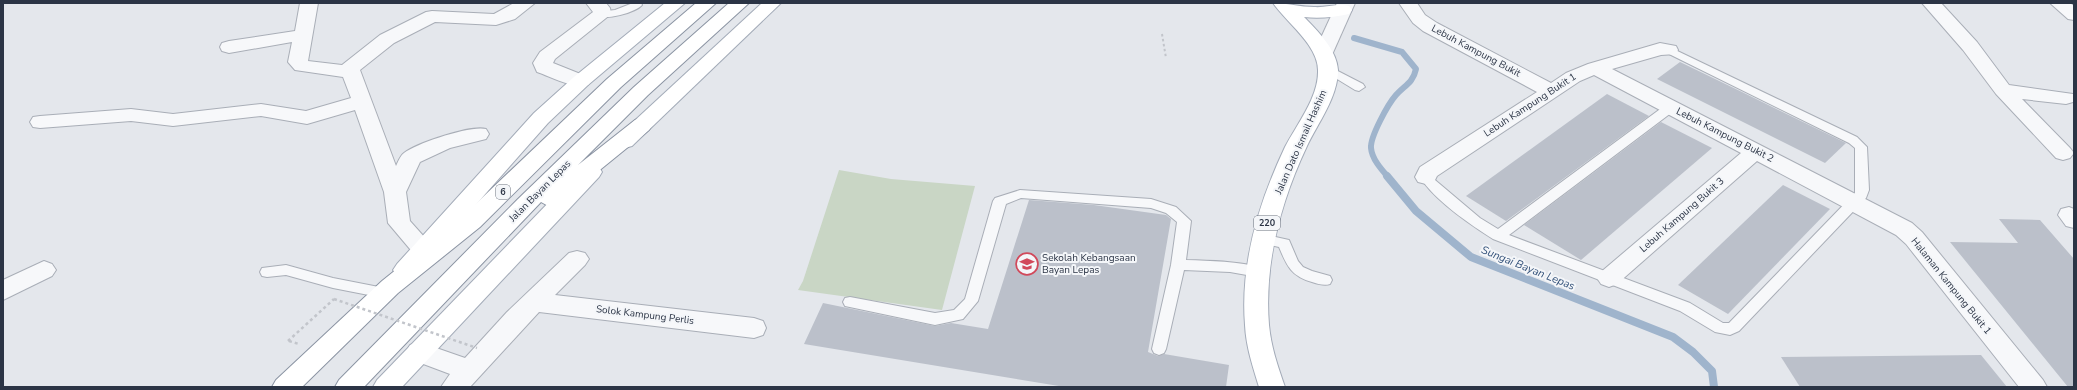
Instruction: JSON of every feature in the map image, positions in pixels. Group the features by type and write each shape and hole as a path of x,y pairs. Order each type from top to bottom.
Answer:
{"main road":[{"path":"387,290 540,118 581,81 676,3"},
{"name":"6","path":"285,387 387,290 472,221 614,83 707,3"},
{"name":"Jalan Bayan Lepas","path":"348,387 526,204 641,91 740,3"},
{"path":"386,387 588,175 772,3"},
{"path":"1284,6 1315,13 1345,5"},
{"path":"1284,6 1326,61"},
{"name":"Jalan Dato Ismail Hashim","path":"1272,387 1264,368 1257,331 1255,292 1262,239 1268,219 1295,149 1325,87 1326,61"},
{"path":"429,303 479,262 563,187 642,124"}],"street":[{"path":"309,3 298,62 299,64 342,71 350,69 387,38 432,16 496,20 503,18 526,3"},
{"name":"Lebuh Kampung Bukit","path":"1408,3 1419,19 1430,27 1551,91"},
{"path":"1931,3 1970,46 2002,90 2063,153"},
{"path":"2059,3 2074,15"},
{"path":"1326,61 1345,5"},
{"path":"581,81 544,68 543,63 547,56 599,8"},
{"path":"229,47 302,34"},
{"name":"Lebuh Kampung Bukit 1","path":"1426,177 1428,172 1573,77 1595,68 1660,50 1669,50"},
{"name":"Lebuh Kampung Bukit 2","path":"1595,68 1854,202"},
{"path":"350,69 363,100 395,192 399,223 423,249"},
{"path":"2002,90 2066,98"},
{"path":"40,122 131,114 173,120 261,110 307,118 363,100"},
{"path":"395,192 411,158 443,143 479,134"},
{"name":"Lebuh Kampung Bukit 3","path":"1608,278 1756,151"},
{"name":"Halaman Kampung Bukit 1","path":"1854,202 1890,221 1914,238 2034,387"},
{"path":"419,352 467,368 577,259"},
{"path":"3,290 44,270"},
{"name":"Solok Kampung Perlis","path":"535,302 754,328"}],"lane":[{"path":"599,8 617,14 637,4"},
{"path":"1426,177 1430,183 1475,221 1498,236 1685,307 1720,328 1730,330 1854,202 1863,190 1861,147 1858,144 1669,50"},
{"path":"1326,61 1359,87"},
{"path":"1498,236 1671,107"},
{"path":"850,302 935,319 958,315 971,301 1000,201 1020,194 1151,204 1171,210 1184,221 1178,265 1159,349"},
{"path":"1262,239 1284,243 1289,252 1292,263 1302,274 1325,280"},
{"path":"1178,265 1230,267 1258,272"},
{"path":"267,272 286,270 333,283 387,290"}],"path":[{"path":"1162,34 1166,58"},
{"path":"288,340 334,299 467,368"}],"green space":[{"path":"839,170 891,179 975,186 942,310 798,290 803,281"}],"building":[{"path":"1680,62 1846,143 1825,163 1657,79"},
{"path":"1607,94 1649,116 1506,221 1466,196"},
{"path":"1661,122 1712,148 1581,260 1524,225"},
{"path":"1783,185 1830,209 1728,314 1678,285"},
{"path":"1029,200 1094,205 1166,215 1171,219 1148,352 1158,356 1164,354 1229,365 1226,387 1065,387 804,344 823,303 935,326 951,323 988,329"},
{"path":"1999,219 2040,220 2074,259 2074,387 2068,387 1950,242 2018,243"},
{"path":"1981,355 2007,387 1800,387 1781,357"}],"waterway":[{"name":"Sungai Bayan Lepas","path":"1354,38 1402,52 1416,69 1411,81 1396,95 1389,106 1376,129 1371,143 1373,156 1377,164 1388,177"},
{"name":"Sungai Bayan Lepas","path":"1387,176 1416,211 1471,257 1673,337 1693,352 1712,371 1714,387"}],"place":[{"name":"Sekolah Kebangsaan Bayan Lepas","path":"1027,264"}]}
